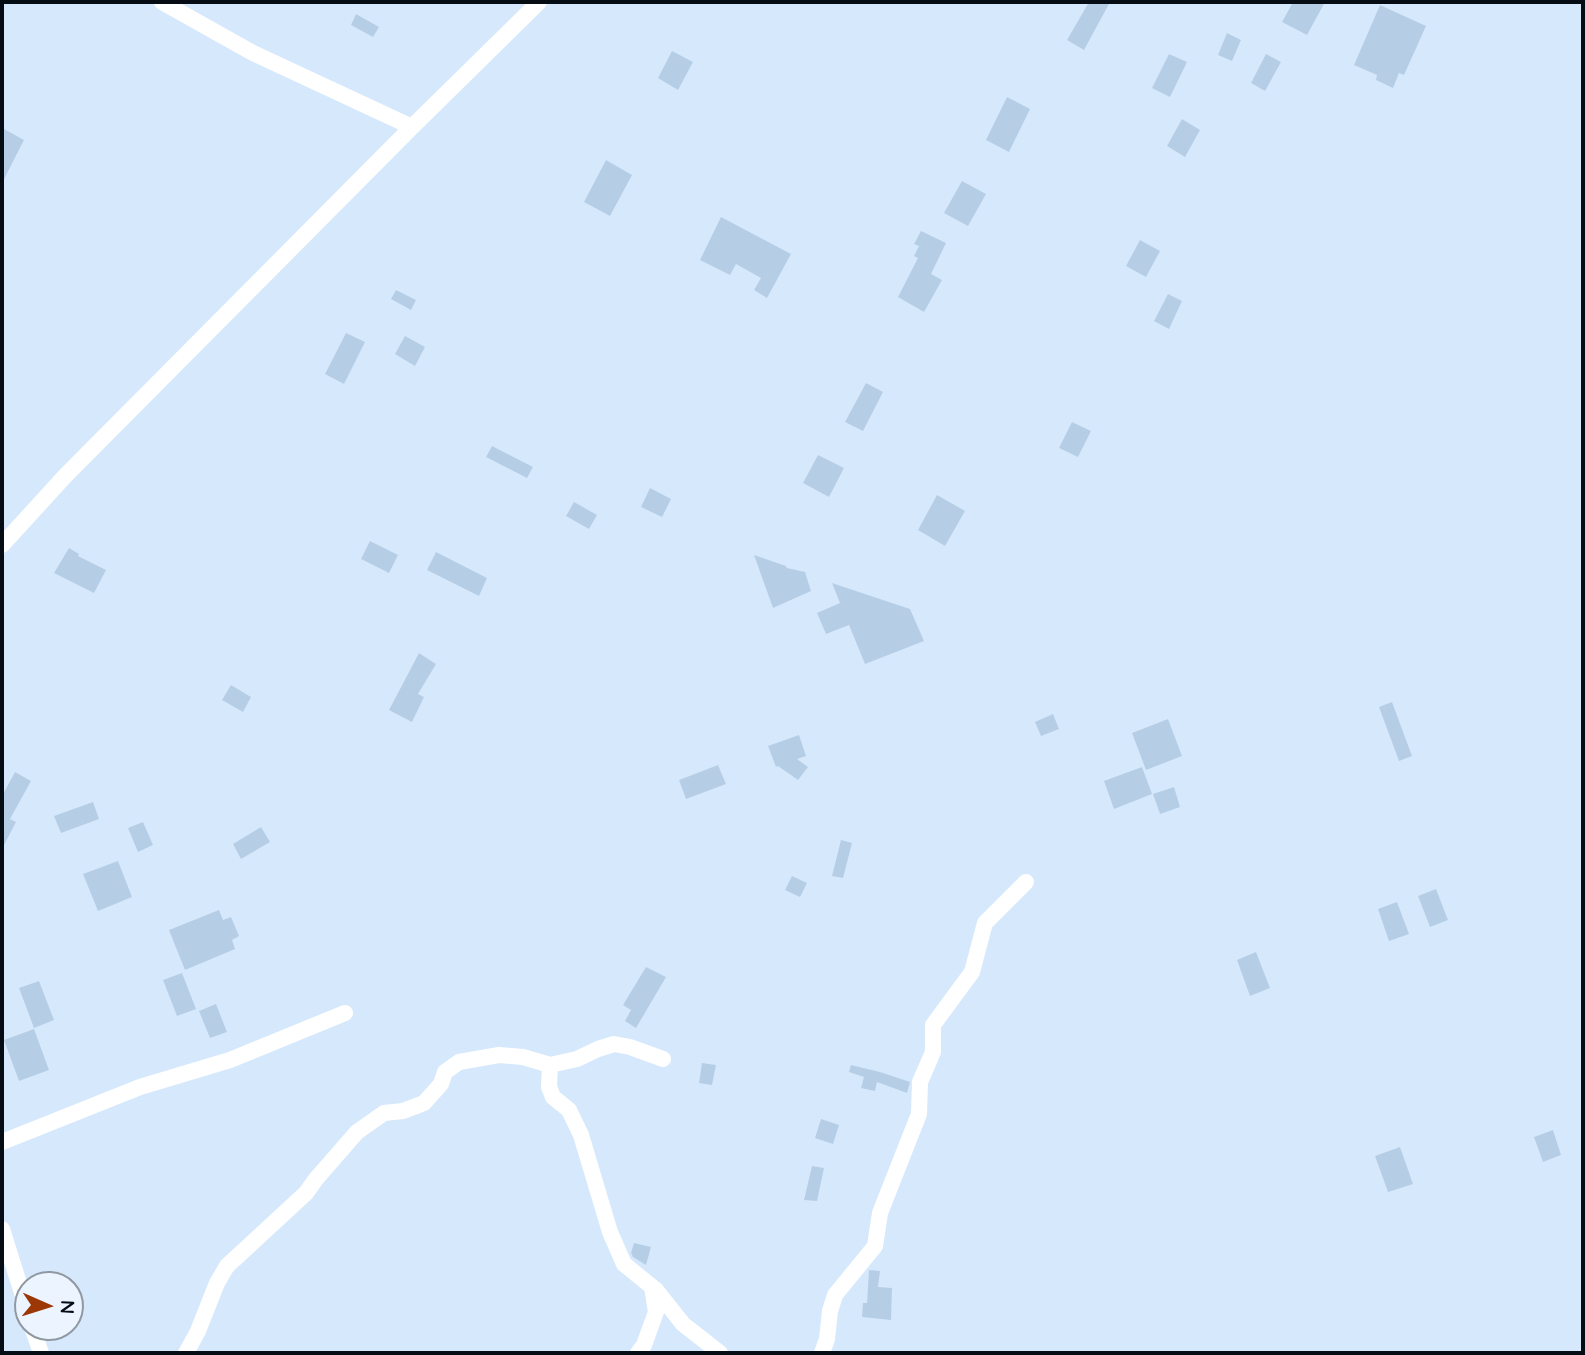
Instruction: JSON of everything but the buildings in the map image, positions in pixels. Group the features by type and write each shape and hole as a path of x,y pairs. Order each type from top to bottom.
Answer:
{"street":[{"path":"162,2 253,53 412,127"},
{"path":"2,545 66,475 540,2"},
{"path":"822,1353 835,1296 875,1246 880,1213 919,1114 920,1082 933,1052 933,1025 972,972 985,923 1026,882"},
{"path":"2,1142 140,1087 230,1060 345,1013"},
{"path":"186,1353 217,1283 228,1266 306,1193 349,1141 373,1118 384,1112 403,1111 424,1103 441,1084 445,1072 459,1062 499,1055 550,1065 577,1059 614,1044 663,1059"},
{"path":"550,1065 549,1087 553,1097 569,1110 581,1135 610,1232 624,1264 652,1286 683,1324 720,1353"},
{"path":"2,1229 15,1271"},
{"path":"638,1353 645,1345 656,1312 652,1286"}]}
